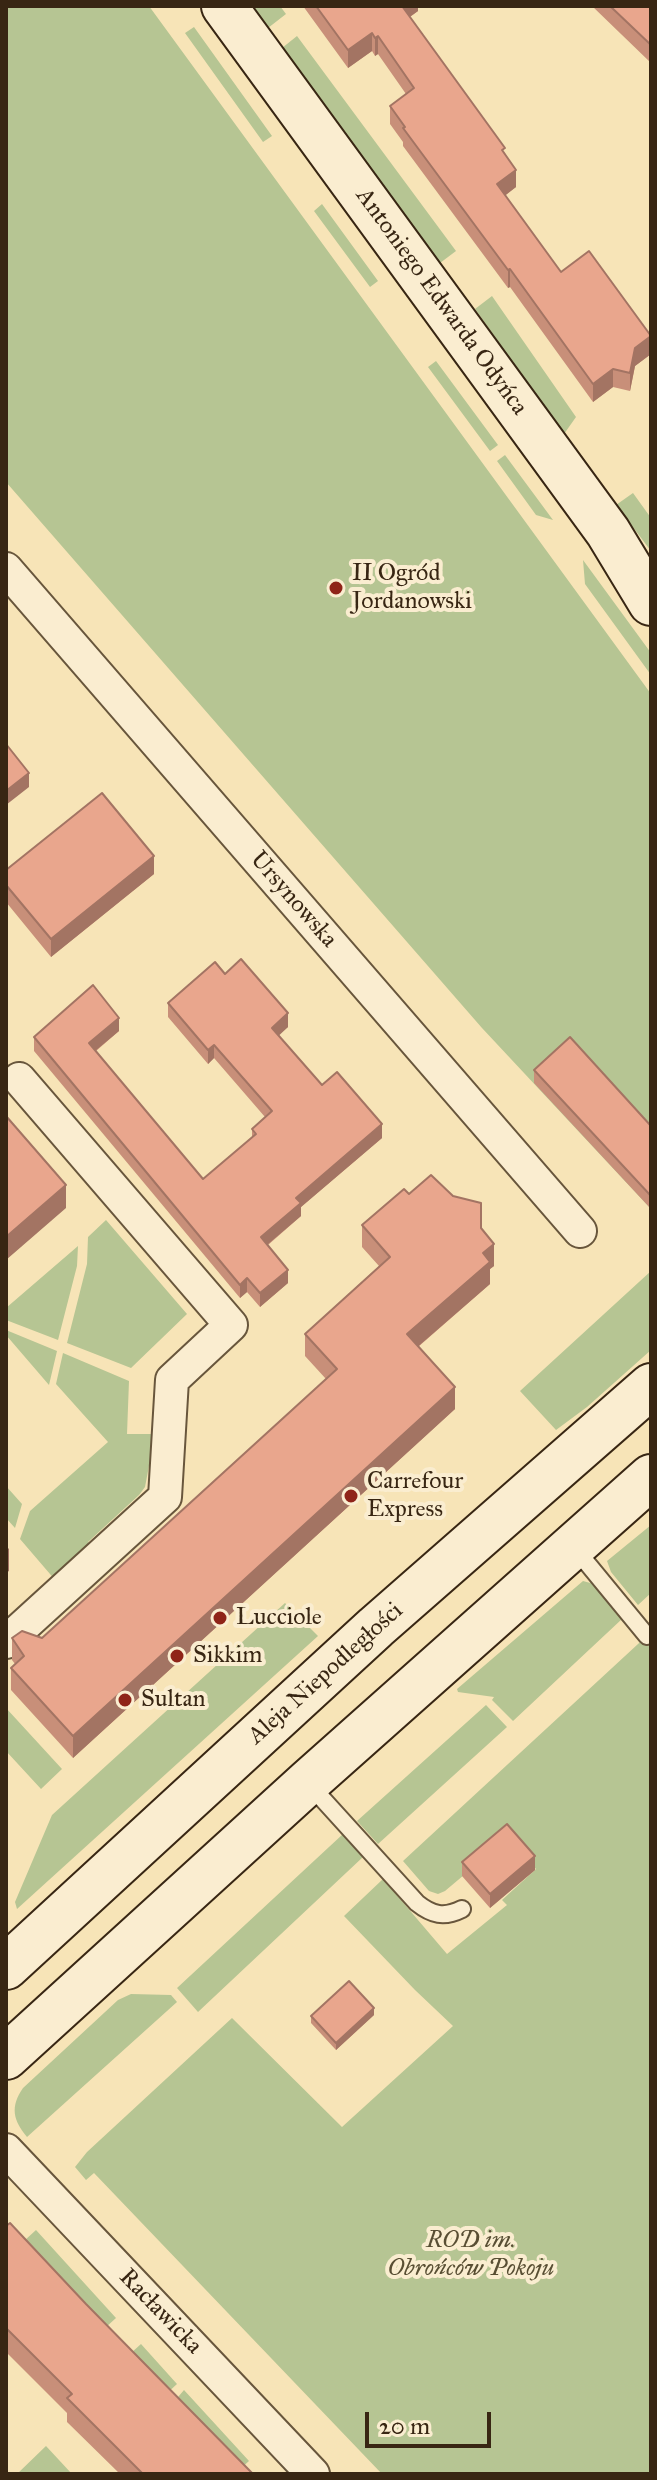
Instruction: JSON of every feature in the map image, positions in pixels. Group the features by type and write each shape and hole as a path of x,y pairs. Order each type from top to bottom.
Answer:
{"main road":[{"name":"Antoniego Edwarda Odyńca","path":"224,6 608,532 651,603"},
{"name":"Aleja Niepodległości","path":"6,1967 376,1627 651,1386"},
{"path":"6,2057 308,1782 651,1477"}],"street":[{"name":"Ursynowska","path":"6,569 580,1231"},
{"path":"6,1642 165,1497 172,1380 231,1325 19,1079"},
{"name":"Racławicka","path":"6,2150 313,2474"}],"lane":[{"path":"572,1545 647,1636"},
{"path":"308,1782 417,1903 430,1913 444,1915 462,1909"}],"green space":[{"name":"II Ogród Jordanowski","path":"6,6 149,6 651,694 651,1209 482,1028 6,482"},
{"path":"252,6 280,6 286,14 268,28"},
{"path":"194,27 272,136 263,142 185,33"},
{"path":"297,36 456,251 440,263 282,48"},
{"path":"322,204 378,281 370,287 314,211"},
{"path":"492,296 576,417 564,434 475,309"},
{"path":"436,361 498,445 490,451 428,367"},
{"path":"505,455 553,520 536,515 497,461"},
{"path":"633,493 651,518 651,551 616,505"},
{"path":"583,560 651,653 651,675 585,584"},
{"path":"106,1220 187,1314 131,1368 67,1343 87,1264 88,1237"},
{"path":"78,1246 77,1266 58,1340 6,1320 6,1308"},
{"path":"651,1271 651,1350 556,1430 520,1391"},
{"path":"6,1330 57,1351 49,1385 6,1335"},
{"path":"63,1353 129,1381 127,1434 155,1434 145,1487 88,1542 92,1547 56,1581 20,1539 30,1511 108,1442 56,1384"},
{"path":"6,1486 22,1504 15,1528 6,1518"},
{"path":"651,1525 651,1593 638,1605 611,1572 607,1561"},
{"path":"583,1581 594,1584 622,1619 513,1721 492,1700 494,1697 458,1692 457,1689"},
{"path":"285,1603 318,1636 17,1909 15,1902 52,1815"},
{"name":"ROD im. Obrońców Pokoju","path":"651,1632 651,2474 382,2474 94,2173 86,2180 75,2167 87,2152 232,2018 342,2127 453,2026 344,1916 383,1879 447,1954 507,1905 502,1900 536,1869 509,1837 438,1894 429,1891 403,1861"},
{"path":"486,1705 507,1727 378,1844 357,1821"},
{"path":"6,1708 62,1769 41,1789 6,1751"},
{"path":"343,1834 363,1857 198,2012 177,1988"},
{"path":"131,1994 171,1995 177,2002 27,2137 15,2113 16,2101 23,2088 118,2000"},
{"path":"36,2230 116,2318 105,2328 24,2241"},
{"path":"141,2344 177,2384 164,2396 121,2362"},
{"path":"184,2390 249,2461 239,2470 173,2403"},
{"path":"46,2446 72,2474 17,2474"}],"building":[{"path":"316,6 402,6 505,148 502,150 516,170 497,184 561,272 589,251 651,336 635,348 630,373 613,369 593,384 403,128 390,106 414,88 378,36 375,38 372,33 348,50"},
{"path":"610,6 651,6 651,45"},
{"path":"6,744 29,773 6,791"},
{"path":"102,793 154,856 51,939 6,885 6,870"},
{"path":"241,959 288,1013 272,1028 322,1085 337,1072 382,1124 296,1198 301,1203 261,1237 288,1270 260,1293 247,1278 240,1285 34,1037 93,985 119,1018 89,1043 203,1179 256,1134 252,1129 272,1111 214,1045 208,1050 168,1003 215,962 225,974"},
{"path":"570,1037 651,1126 651,1196 534,1070"},
{"path":"6,1116 66,1185 6,1237"},
{"path":"431,1175 453,1196 481,1203 481,1228 494,1244 483,1253 490,1262 407,1334 455,1387 73,1736 11,1668 24,1656 12,1638 22,1631 42,1638 337,1369 305,1334 390,1257 362,1225 404,1189 409,1194"},
{"path":"507,1824 535,1856 490,1894 462,1862"},
{"path":"349,1981 374,2008 336,2043 311,2016"},
{"path":"10,2223 253,2474 143,2474 67,2398 72,2394 6,2331 6,2226"}],"place":[{"name":"II Ogród Jordanowski","path":"336,588"},
{"name":"Carrefour Express","path":"351,1496"},
{"name":"Lucciole","path":"220,1618"},
{"name":"Sikkim","path":"177,1656"},
{"name":"Sultan","path":"125,1700"}]}
